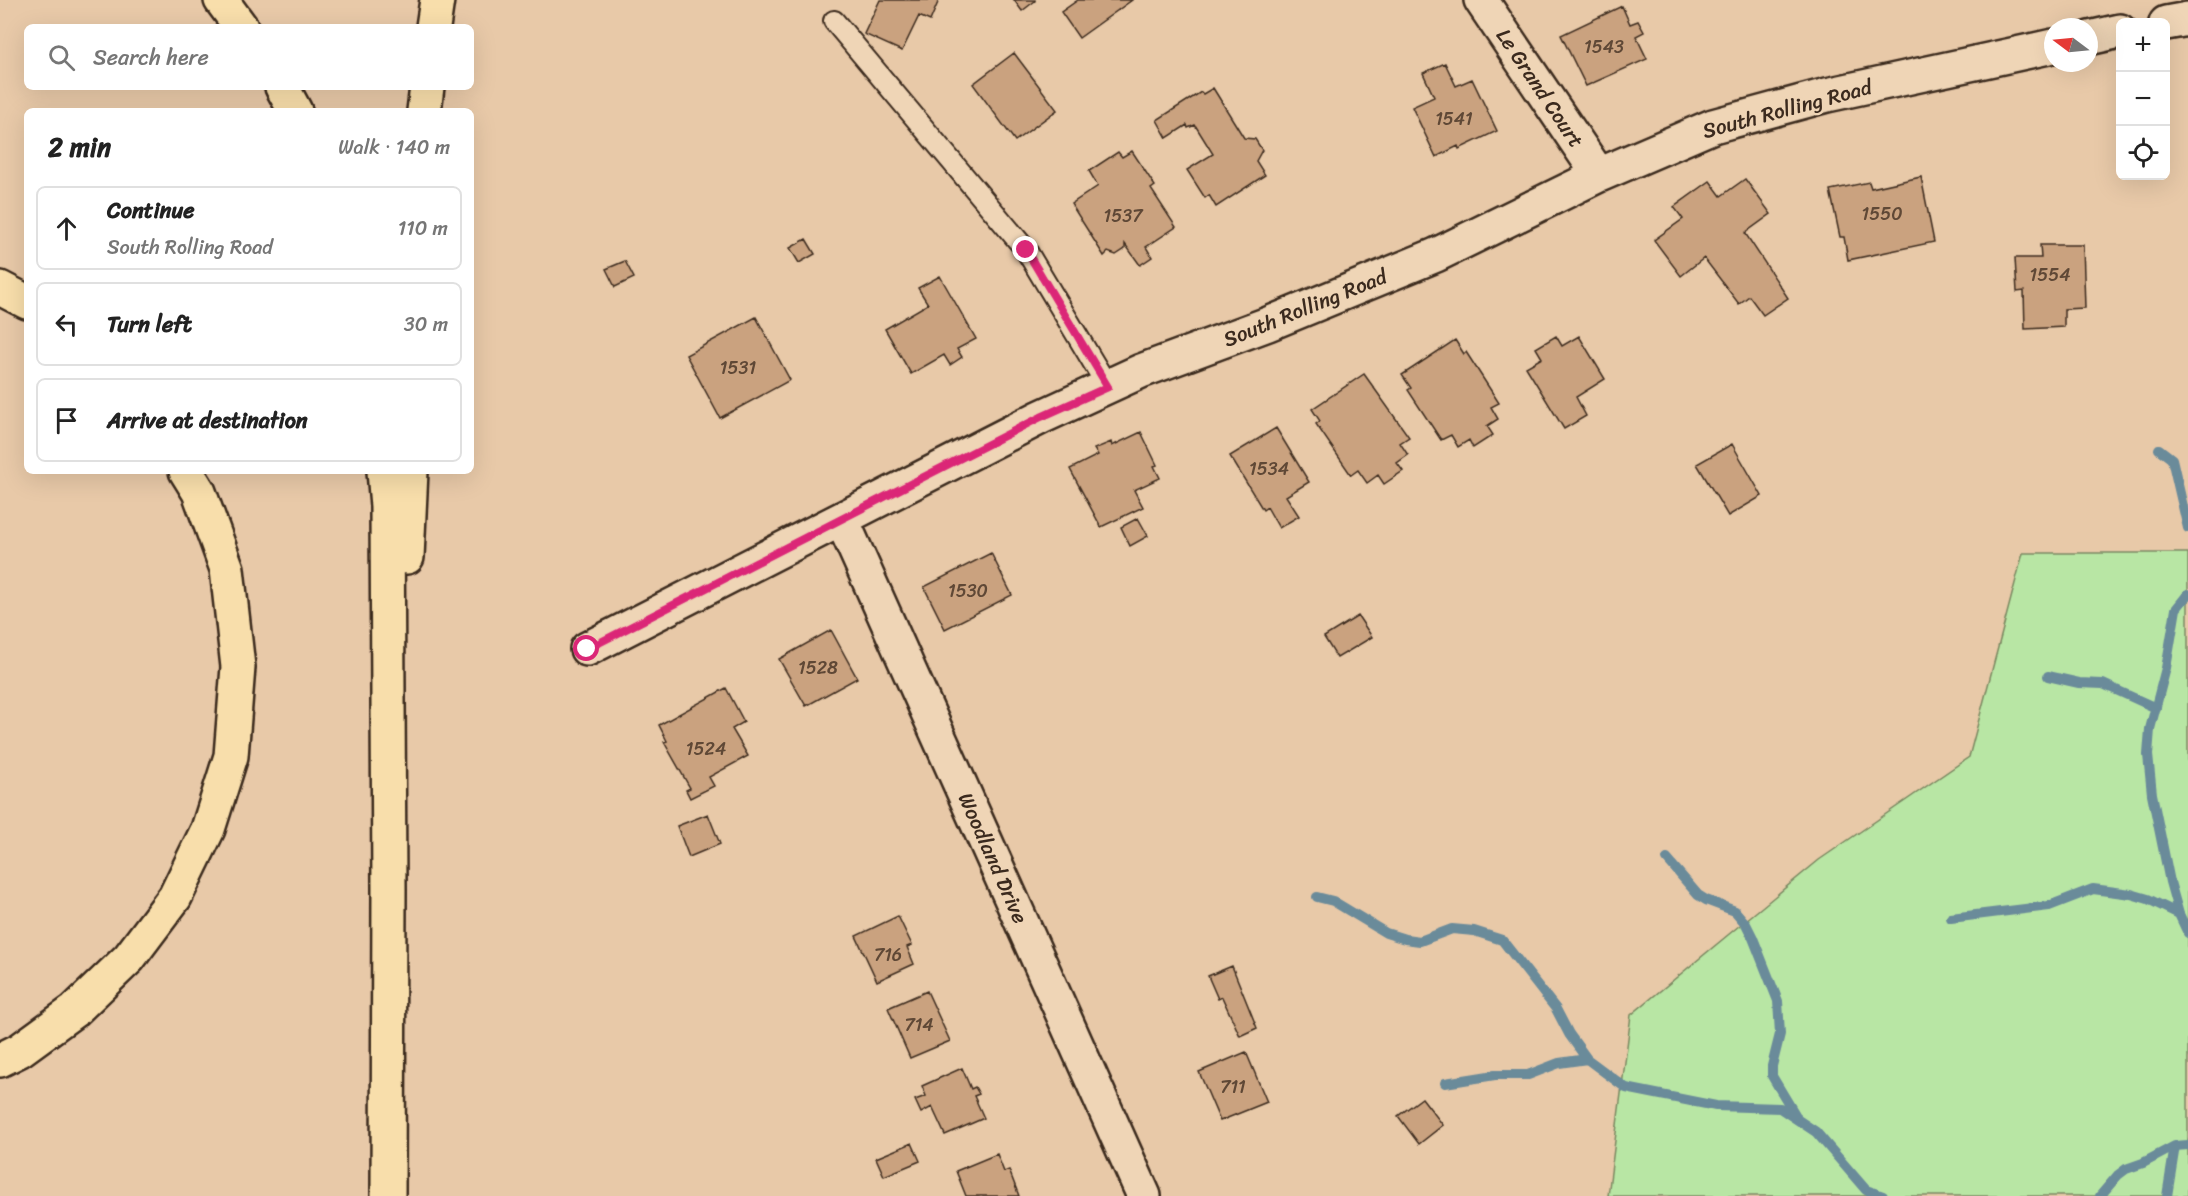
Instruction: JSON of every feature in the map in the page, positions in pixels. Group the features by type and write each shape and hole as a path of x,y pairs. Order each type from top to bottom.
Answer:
{"highway":[{"path":"221,0 239,24"},
{"path":"433,24 437,0"},
{"path":"284,90 293,108"},
{"path":"424,108 427,90"},
{"path":"0,288 24,300"},
{"path":"0,1060 20,1050 75,1010 129,958 175,897 211,819 231,756 238,667 227,569 199,492 188,474"},
{"path":"384,474 387,518 389,889 388,1196"},
{"path":"389,889 411,474"}],"street":[{"name":"Le Grand Court","path":"1481,0 1599,175"},
{"path":"2170,22 2188,19"},
{"path":"2098,36 2116,32"},
{"name":"South Rolling Road","path":"587,649 1041,417 1141,371 1268,324 1436,255 1599,175 1713,126 1827,95 2044,48"},
{"name":"Woodland Drive","path":"842,520 1144,1196"}],"lane":[{"path":"834,21 1026,250 1108,387"}],"green space":[{"path":"2023,553 2188,553 2188,1196 1608,1196 1631,1015 1819,860 1969,757"}],"building":[{"path":"880,0 939,0 930,21 919,16 902,51 864,34"},
{"path":"1014,0 1035,0 1035,1 1022,11"},
{"path":"1078,0 1132,0 1079,38 1061,12"},
{"path":"1622,6 1630,24 1638,21 1644,32 1636,36 1647,59 1586,86 1561,35"},
{"path":"1014,53 1057,110 1015,141 973,84"},
{"path":"1445,63 1456,86 1472,79 1497,131 1436,157 1412,107 1434,97 1423,73"},
{"path":"1213,88 1244,138 1255,139 1262,150 1256,161 1265,175 1216,207 1209,195 1205,198 1187,170 1213,154 1195,125 1188,128 1187,125 1167,138 1157,120 1201,92 1203,94"},
{"path":"1132,151 1155,186 1151,189 1176,227 1146,247 1152,257 1140,265 1125,244 1125,249 1116,255 1108,252 1104,256 1071,204 1098,186 1089,171 1118,152 1122,157"},
{"path":"1921,177 1934,242 1848,260 1844,237 1840,237 1830,190 1869,182 1871,188"},
{"path":"1745,179 1771,214 1745,233 1788,298 1763,315 1749,296 1739,304 1704,258 1681,276 1654,240 1683,219 1674,207 1710,181 1721,196"},
{"path":"806,239 815,254 799,263 790,248"},
{"path":"2040,245 2083,245 2085,308 2064,309 2064,327 2025,329 2024,291 2017,292 2015,258 2041,258"},
{"path":"625,261 634,278 615,287 606,269"},
{"path":"940,276 976,339 957,349 962,357 950,365 944,355 911,374 885,329 928,304 918,288"},
{"path":"756,317 790,380 720,418 686,355"},
{"path":"1556,336 1562,346 1579,336 1605,379 1576,397 1586,416 1564,429 1526,367 1542,358 1536,348"},
{"path":"1455,340 1464,354 1466,352 1499,403 1491,407 1498,419 1487,426 1493,435 1473,448 1469,440 1458,447 1451,435 1441,440 1408,390 1411,388 1402,375"},
{"path":"1364,374 1409,437 1400,443 1408,455 1397,463 1403,471 1384,484 1378,475 1367,483 1358,470 1351,475 1316,424 1320,421 1312,409"},
{"path":"1276,428 1309,482 1286,496 1299,516 1279,528 1267,507 1263,510 1230,456"},
{"path":"1141,432 1157,465 1154,466 1160,478 1134,490 1143,507 1101,527 1070,469 1098,455 1094,449 1111,442 1112,446"},
{"path":"1732,444 1762,496 1728,516 1697,464"},
{"path":"1138,518 1148,536 1130,546 1121,527"},
{"path":"991,553 1012,595 945,629 924,587"},
{"path":"1358,616 1372,637 1337,658 1324,637"},
{"path":"831,630 857,678 806,706 779,659"},
{"path":"726,688 744,722 732,729 748,756 709,777 714,786 690,798 686,790 690,788 664,742 667,741 659,725"},
{"path":"708,814 720,844 689,857 677,826"},
{"path":"898,916 912,945 907,947 914,964 877,981 856,936"},
{"path":"1232,966 1257,1028 1240,1036 1222,997 1218,999 1208,976"},
{"path":"927,991 950,1041 910,1058 888,1008"},
{"path":"1246,1052 1267,1102 1220,1121 1199,1072"},
{"path":"962,1068 971,1089 975,1087 979,1094 974,1096 984,1118 945,1135 932,1107 921,1113 915,1100 926,1096 922,1086"},
{"path":"1422,1098 1443,1125 1419,1144 1398,1116"},
{"path":"912,1143 920,1161 884,1176 876,1158"},
{"path":"997,1154 1004,1172 1009,1170 1019,1196 966,1196 956,1171"}],"waterway":[{"path":"2159,449 2172,459 2188,528"},
{"path":"2188,594 2176,609 2166,668 2150,729 2148,755 2152,794 2170,882 2179,914 2188,933"},
{"path":"2048,676 2079,683 2103,684 2156,708"},
{"path":"1667,859 1698,895 1735,911 1746,924 1778,1001 1780,1034 1772,1066 1772,1076 1796,1116"},
{"path":"1951,918 2049,906 2093,889 2131,894 2148,899 2179,914"},
{"path":"1317,897 1333,901 1386,933 1405,939 1420,941 1452,929 1474,931 1502,940 1556,1009 1569,1034 1587,1059 1626,1088 1716,1106 1780,1108 1816,1132 1866,1190 1883,1196"},
{"path":"1445,1083 1495,1075 1528,1075 1559,1063 1587,1059"},
{"path":"2100,1196 2126,1169 2175,1146 2188,1145"},
{"path":"2167,1196 2175,1146"}],"route":[{"path":"587,649 1041,417 1108,387 1026,250"}]}
